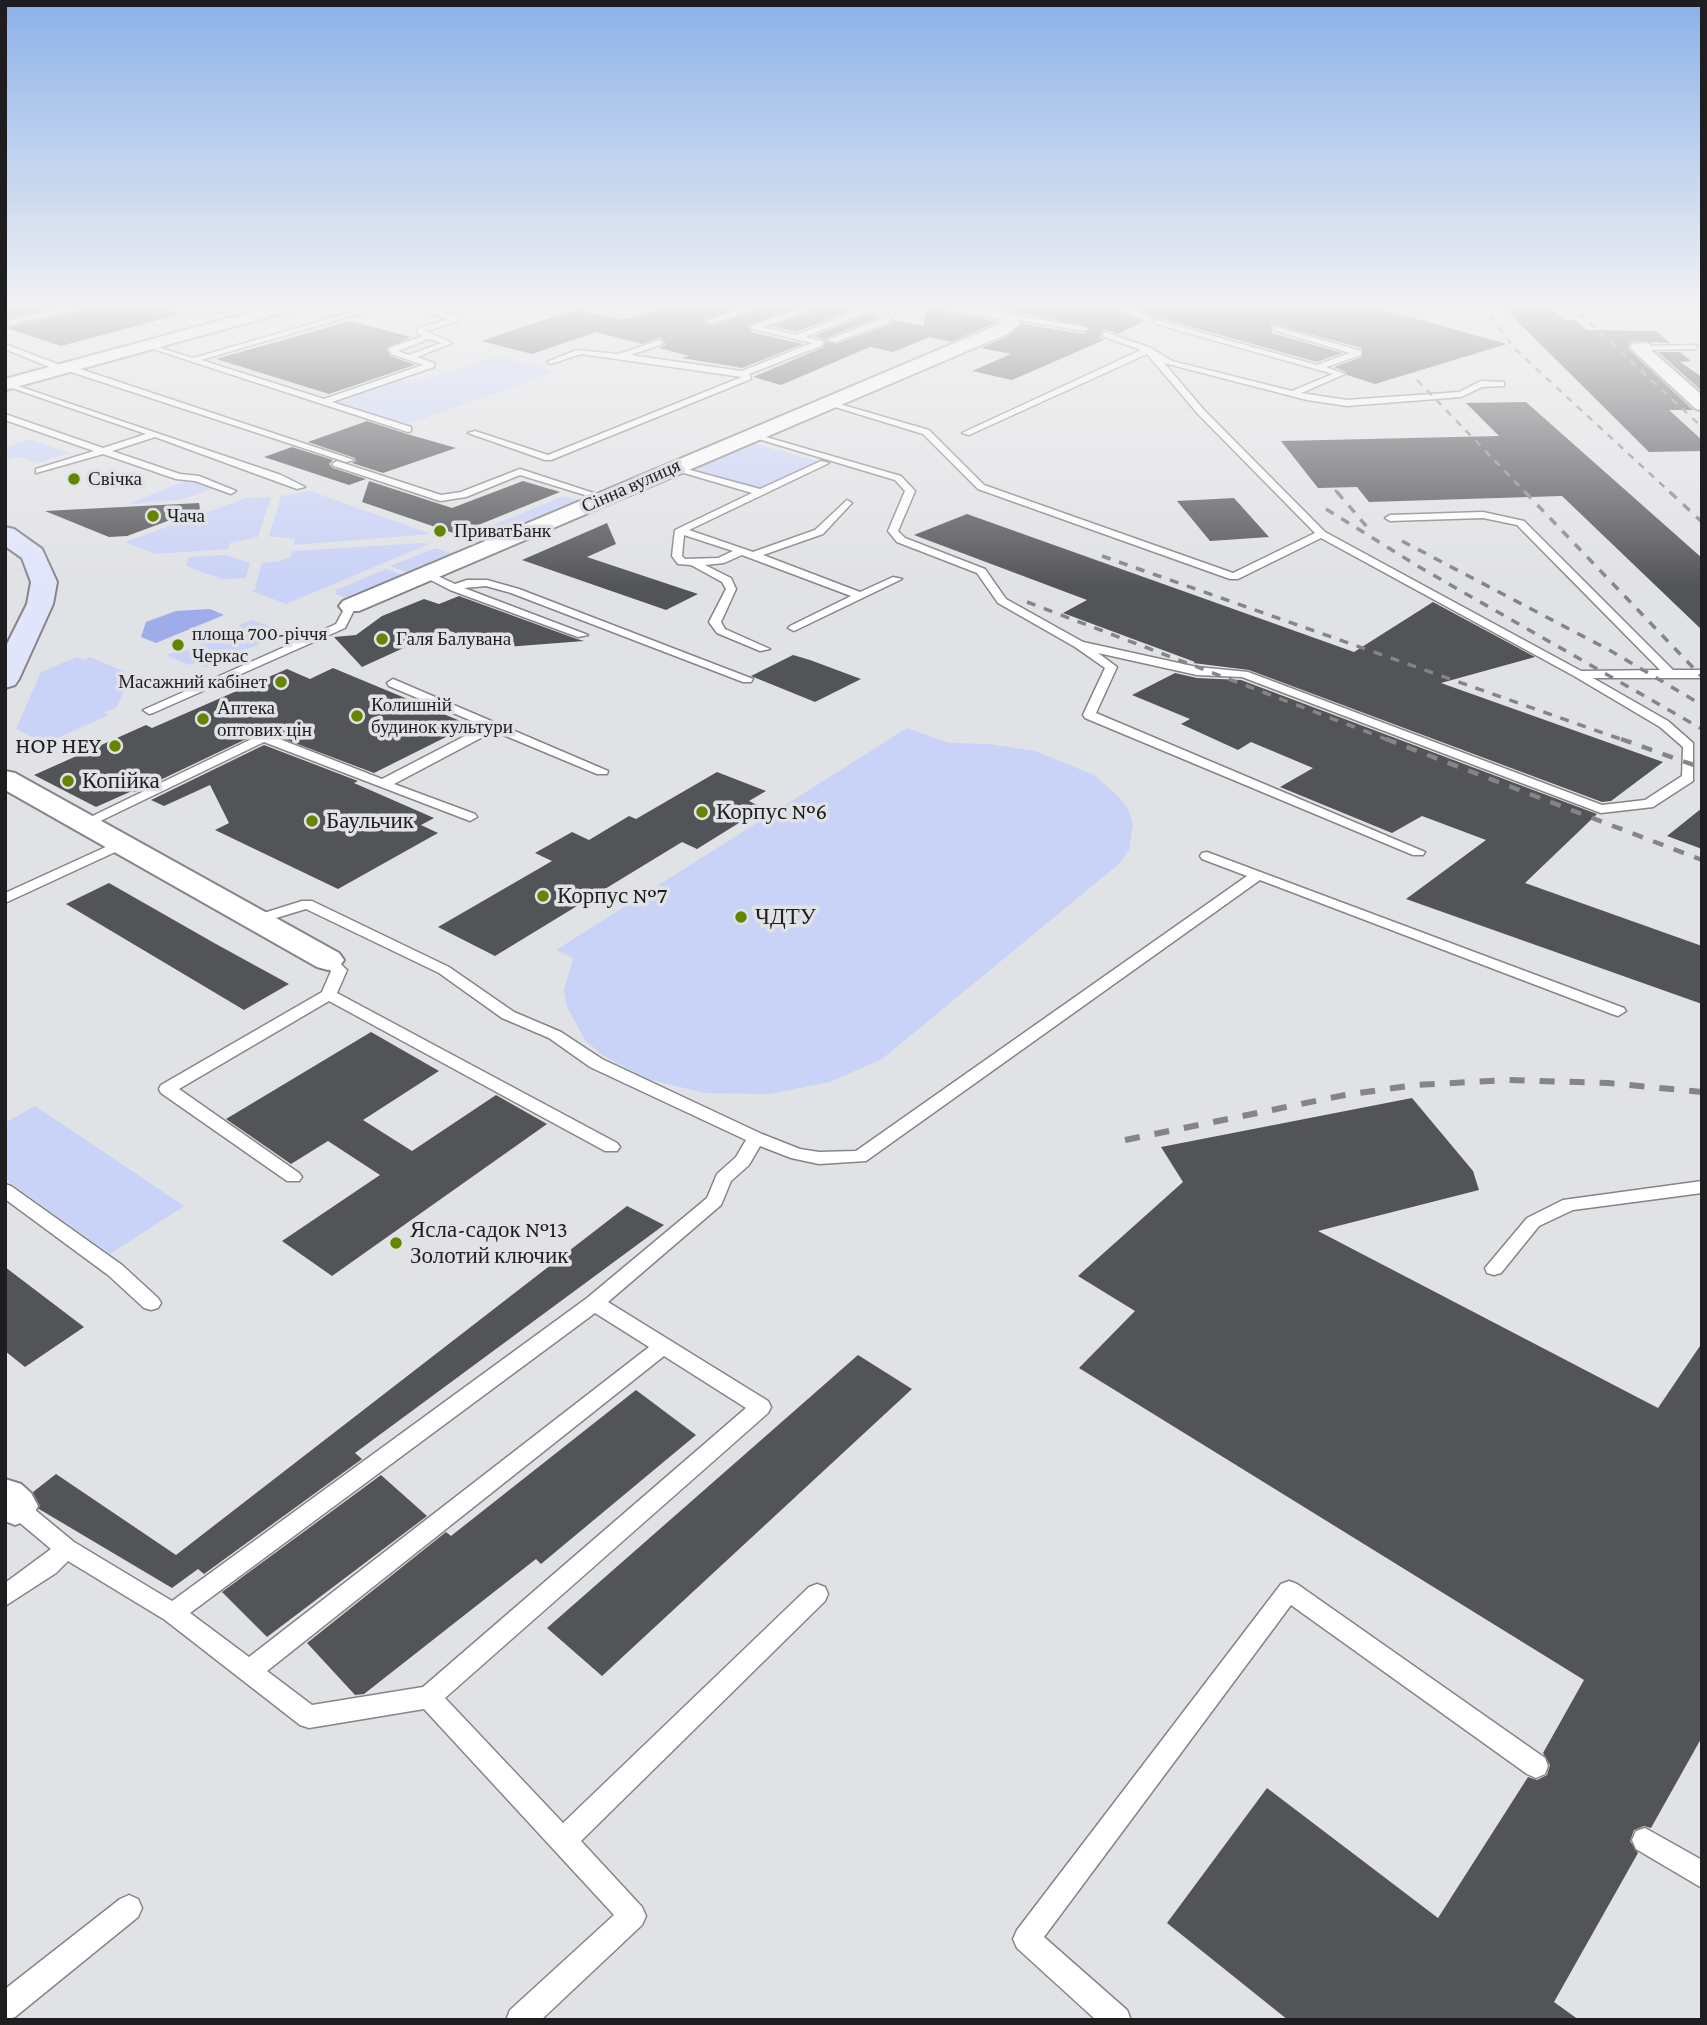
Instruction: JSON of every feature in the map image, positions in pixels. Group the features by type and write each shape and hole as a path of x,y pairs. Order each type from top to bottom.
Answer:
{"main road":[{"path":"5,534 33,554 42,572 43,594 5,679"},
{"path":"5,563 33,554"}],"street":[{"name":"Сінна вулиця","path":"351,606 837,398"},
{"path":"5,779 328,960"}],"lane":[{"path":"57,398 300,487"},
{"path":"159,398 349,460"},
{"path":"313,398 408,429"},
{"path":"324,402 334,398"},
{"path":"472,433 548,458 695,398"},
{"path":"966,433 1042,398"},
{"path":"1079,645 1197,671 1244,674 1601,809 1648,804 1688,778 1689,746 1678,736 1578,674 1321,534 1189,398"},
{"path":"1324,398 1348,403 1418,398"},
{"path":"826,403 926,432 981,487 1234,577 1321,534"},
{"path":"5,418 179,477 196,478 231,491"},
{"path":"39,471 153,435"},
{"path":"749,435 898,478 910,491 893,531 901,540 981,572 1002,601 1079,645 1111,667 1089,715 1418,852"},
{"path":"680,530 824,463"},
{"path":"337,464 440,498 459,496 520,472 604,498"},
{"path":"672,468 761,492"},
{"path":"680,530 677,556 682,562 696,564 720,561 819,532 847,503"},
{"path":"1390,517 1483,515 1520,523 1670,674"},
{"path":"680,530 860,596"},
{"path":"696,564 727,580 731,589 715,622 721,631 764,649"},
{"path":"427,574 454,588 582,635"},
{"path":"794,628 897,579"},
{"path":"454,588 467,583 486,583 515,591 747,679"},
{"path":"149,710 341,626 351,606"},
{"path":"1578,674 1702,674"},
{"path":"393,683 602,771"},
{"path":"383,784 494,726"},
{"path":"85,823 264,737 470,817"},
{"path":"5,899 121,844"},
{"path":"1207,856 1618,1011"},
{"path":"256,920 307,904 444,970 508,1015 555,1035 596,1063 756,1138 808,1156 860,1157 1258,875"},
{"path":"293,1177 167,1089 329,995 339,970 328,960"},
{"path":"329,995 611,1147"},
{"path":"173,1613 593,1303 715,1201 723,1178 743,1161 756,1138"},
{"path":"1494,1268 1533,1222 1569,1204 1702,1187"},
{"path":"5,1190 116,1270 151,1303"},
{"path":"10,1502 66,1549 173,1613 309,1717 429,1697 761,1407 593,1303"},
{"path":"249,1671 663,1346"},
{"path":"5,1596 48,1566 66,1549"},
{"path":"1117,2020 1026,1939 1289,1591 1536,1766"},
{"path":"563,1841 817,1594"},
{"path":"429,1697 633,1916 520,2020"},
{"path":"1645,1840 1702,1875"},
{"path":"5,2007 129,1908"}],"shaded area":[{"path":"337,398 480,398 408,424 330,401"},
{"path":"29,439 70,453 38,463 19,457 5,461 5,447"},
{"path":"746,441 824,463 761,492 680,470"},
{"path":"187,480 212,489 181,500 128,504"},
{"path":"310,491 431,534 294,545 295,539 269,536 281,496"},
{"path":"563,496 583,502 513,531 500,532 486,528"},
{"path":"271,497 258,537 230,543 228,549 155,554 125,542 246,498"},
{"path":"429,544 286,604 252,591 258,589 255,587 262,563 291,557 292,551"},
{"path":"436,548 457,555 437,560 440,562 412,574 390,566"},
{"path":"226,555 250,563 246,578 221,579 186,566 188,557"},
{"path":"386,569 406,576 351,600 335,594 336,590"},
{"path":"253,620 276,629 271,632 280,635 205,667 195,663 189,665 166,655 185,651"},
{"path":"77,657 84,660 90,657 126,672 120,675 129,679 117,707 104,713 109,715 55,739 50,737 41,741 16,729 41,672"},
{"path":"907,728 949,743 989,744 1035,751 1094,775 1120,798 1128,810 1133,824 1129,850 1120,863 882,1059 830,1082 769,1094 705,1093 647,1079 602,1055 585,1040 567,1007 564,990 573,958 556,950"},
{"path":"35,1106 184,1206 110,1254 5,1179 5,1123"}],"water":[{"path":"210,609 224,615 156,643 141,637 146,622 176,611"}],"building":[{"path":"1595,398 1681,398 1693,410 1669,410 1702,440 1702,451 1649,452"},
{"path":"1526,402 1702,558 1702,630 1562,496 1369,502 1357,487 1318,488 1281,441 1499,436 1466,403"},
{"path":"367,421 456,448 383,473 352,463 356,461 355,458 308,442"},
{"path":"292,447 333,460 329,464 333,468 366,479 349,485 264,457"},
{"path":"369,481 452,508 523,481 560,492 456,534 362,502"},
{"path":"1234,498 1269,537 1210,541 1177,501"},
{"path":"199,503 200,509 127,536 109,537 45,511"},
{"path":"967,514 1354,652 1433,602 1535,657 1441,683 1663,762 1611,801 1602,802 1249,670 1193,663 1195,662 1063,613 1087,600 914,535"},
{"path":"607,523 616,544 587,557 698,594 666,610 522,560"},
{"path":"459,596 584,641 493,648 445,629 362,667 334,637 356,635 382,616 424,599 439,604"},
{"path":"793,655 861,679 815,702 751,676"},
{"path":"333,668 470,725 374,773 263,731 135,792 96,807 34,775 146,725 152,728 287,669 310,679"},
{"path":"1175,673 1197,678 1241,680 1597,814 1525,883 1702,946 1702,1004 1406,899 1486,840 1422,816 1392,833 1280,787 1313,768 1251,742 1238,750 1181,724 1190,719 1132,695"},
{"name":"Баульчик","path":"264,745 358,781 354,783 434,818 421,825 438,833 338,889 215,830 229,823 210,785 164,806 151,800"},
{"path":"717,772 766,791 749,801 763,808 697,849 682,842 495,956 438,927 552,861 535,853 572,832 589,840 629,816 636,819"},
{"path":"1702,808 1702,849 1667,836"},
{"path":"109,883 289,984 244,1010 66,904"},
{"path":"371,1032 439,1071 363,1120 412,1151 496,1095 547,1124 332,1276 282,1241 380,1175 328,1141 291,1164 226,1119"},
{"path":"1412,1098 1473,1171 1479,1190 1318,1231 1658,1408 1702,1343 1702,1737 1651,1828 1644,1826 1634,1830 1630,1841 1638,1853 1554,2002 1579,2020 1288,2020 1167,1923 1267,1788 1438,1918 1528,1777 1537,1780 1547,1775 1550,1765 1543,1753 1584,1680 1079,1368 1135,1311 1078,1276 1183,1182 1161,1147"},
{"path":"627,1206 664,1225 355,1453 362,1459 204,1574 198,1569 172,1588 39,1509 33,1492 56,1474 176,1555"},
{"path":"5,1267 84,1327 25,1367 5,1351"},
{"path":"858,1355 912,1389 602,1676 547,1628"},
{"path":"636,1390 696,1435 541,1564 536,1559 364,1694 355,1695 307,1643 446,1532 451,1536"},
{"path":"381,1475 427,1516 267,1637 222,1592"}],"railway":[{"path":"1435,398 1527,494"},
{"path":"1569,398 1672,494"},
{"path":"1671,398 1702,427"},
{"path":"1337,492 1368,528"},
{"path":"1525,492 1702,677"},
{"path":"1670,492 1702,522"},
{"path":"1326,509 1421,568 1702,729"},
{"path":"1402,541 1611,651 1702,705"},
{"path":"1102,556 1626,741"},
{"path":"1027,602 1391,741"},
{"path":"1386,739 1702,860"},
{"path":"1621,739 1702,768"},
{"path":"1125,1140 1345,1095 1415,1085 1509,1080 1608,1083 1702,1092"}],"place":[{"name":"Свічка","path":"74,479"},
{"name":"Чача","path":"153,516"},
{"name":"ПриватБанк","path":"440,531"},
{"name":"Галя Балувана","path":"382,639"},
{"name":"площа 700-річчя Черкас","path":"178,645"},
{"name":"Масажний кабінет","path":"281,682"},
{"name":"Колишній будинок культури","path":"357,716"},
{"name":"Аптека оптових цін","path":"203,719"},
{"name":"HOP HEY","path":"115,746"},
{"name":"Копійка","path":"68,781"},
{"name":"Корпус №6","path":"702,812"},
{"name":"Баульчик","path":"312,821"},
{"name":"Корпус №7","path":"543,896"},
{"name":"ЧДТУ","path":"741,917"},
{"name":"Ясла-садок №13 Золотий ключик","path":"396,1243"}]}
